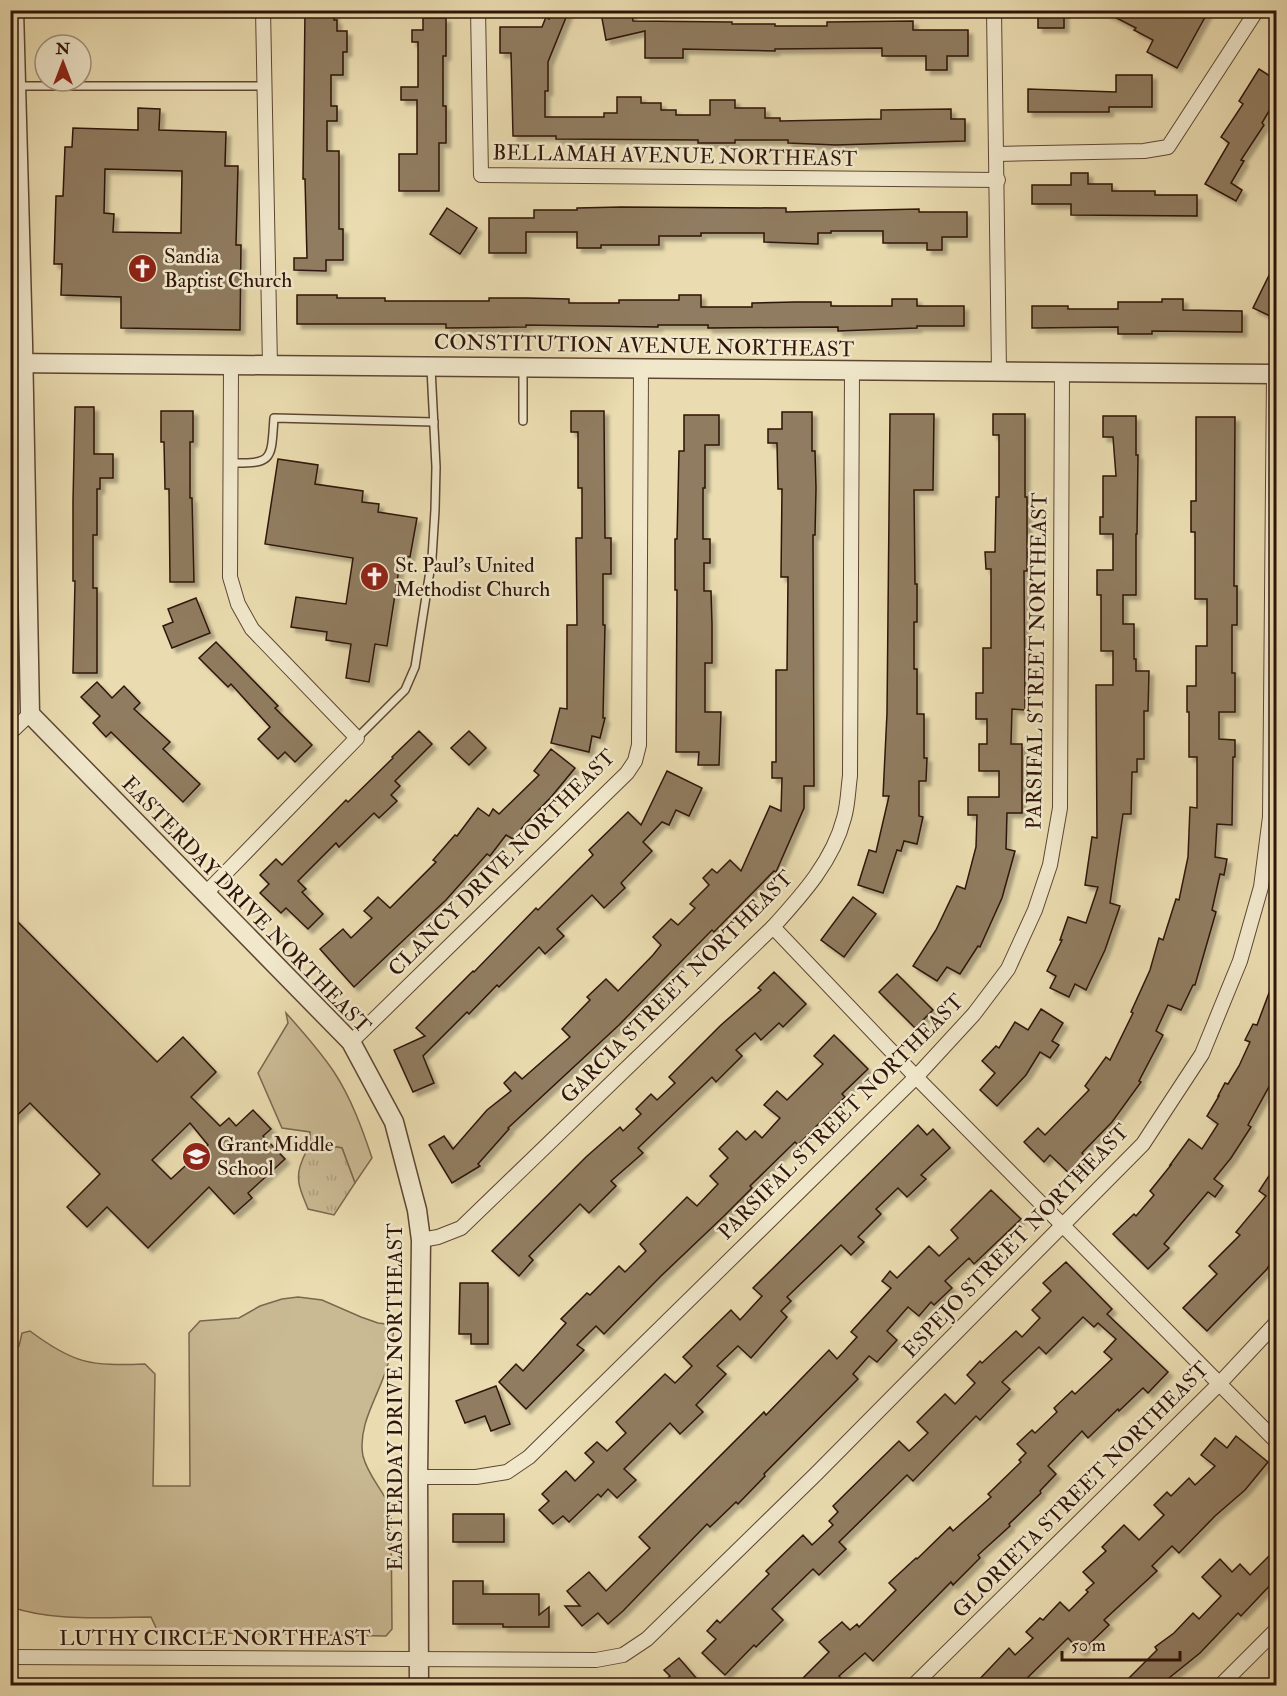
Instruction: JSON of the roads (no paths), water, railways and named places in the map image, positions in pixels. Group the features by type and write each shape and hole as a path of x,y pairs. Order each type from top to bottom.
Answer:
{"street":[{"path":"10,734 30,714 17,363 14,10"},
{"path":"263,10 270,366"},
{"name":"BELLAMAH AVENUE NORTHEAST","path":"478,10 481,175 998,180"},
{"path":"994,10 999,372"},
{"path":"997,154 1144,151 1168,147 1257,10"},
{"name":"CONSTITUTION AVENUE NORTHEAST","path":"17,363 1275,374"},
{"path":"206,893 357,738 252,629 238,604 230,577 231,366"},
{"name":"CLANCY DRIVE NORTHEAST","path":"351,1042 627,773 635,761 639,745 641,369"},
{"name":"GARCIA STREET NORTHEAST","path":"421,1240 438,1237 462,1228 773,927 804,892 831,853 844,818 850,776 852,371"},
{"name":"PARSIFAL STREET NORTHEAST","path":"418,1477 476,1477 507,1472 530,1456 916,1077 974,1014 1008,969 1035,910 1050,865 1060,808 1062,373"},
{"name":"ESPEJO STREET NORTHEAST","path":"419,1660 596,1660 623,1654 647,1639 816,1474 1143,1144 1202,1054 1240,961 1261,887 1270,818 1275,374"},
{"name":"EASTERDAY DRIVE NORTHEAST","path":"30,714 351,1042 393,1122 417,1210 421,1240 418,1477 419,1686"},
{"path":"773,927 916,1077 1276,1441"},
{"name":"GLORIETA STREET NORTHEAST","path":"913,1686 1219,1384 1276,1323"},
{"path":"1221,1686 1276,1630"},
{"name":"LUTHY CIRCLE NORTHEAST","path":"10,1657 419,1660"}],"lane":[{"path":"16,86 264,86"},
{"path":"357,738 405,690 415,667 434,534 436,485 431,367"},
{"path":"523,368 523,420"},
{"path":"231,463 257,464 265,459 273,447 274,418 434,422"}],"place":[{"name":"Sandia Baptist Church","path":"143,268"},
{"name":"St. Paul's United Methodist Church","path":"374,577"},
{"name":"Grant Middle School","path":"196,1156"}]}
